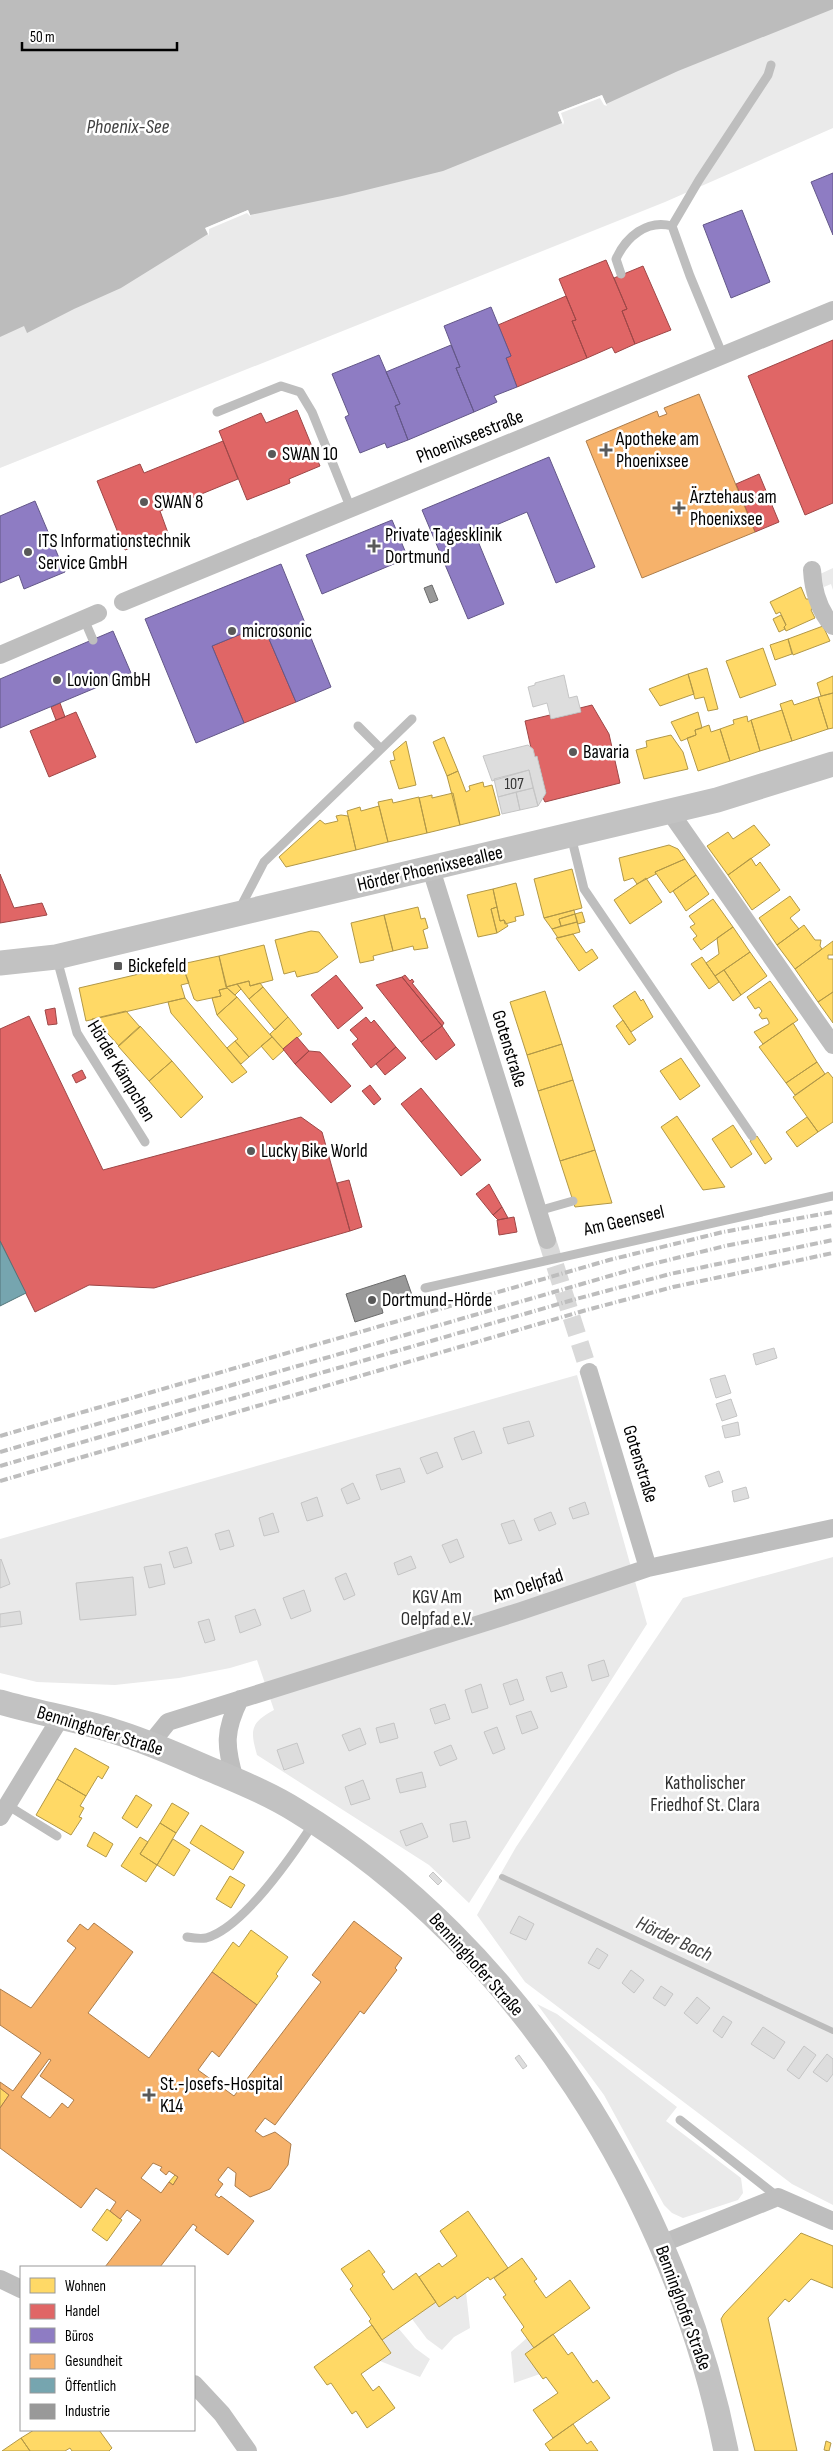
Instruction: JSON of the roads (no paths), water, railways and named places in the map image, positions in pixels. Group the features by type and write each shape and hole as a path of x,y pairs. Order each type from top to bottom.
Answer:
{"main road":[{"name":"Hörder Phoenixseeallee","path":"0,963 25,962 56,957 571,836 717,800 833,764"},
{"name":"Hörder Phoenixseeallee","path":"0,970 25,962"},
{"name":"Benninghofer Straße","path":"0,1702 61,1717 151,1743 235,1780 296,1810 400,1886 454,1937 490,1975 556,2059 619,2159 676,2278 698,2342 726,2451"}],"street":[{"name":"Phoenixseestraße","path":"123,602 833,310"},
{"path":"812,570 813,587 827,620 833,626"},
{"path":"0,655 91,616"},
{"path":"670,812 833,1045"},
{"name":"Gotenstraße","path":"431,869 547,1240"},
{"name":"Gotenstraße","path":"589,1372 648,1568"},
{"name":"Am Oelpfad","path":"151,1743 168,1722 521,1611 648,1568 833,1528"},
{"path":"235,1780 229,1762 227,1732 240,1698"},
{"path":"2,1811 61,1717"},
{"path":"661,2244 778,2197 833,2221"},
{"path":"0,2278 20,2289"},
{"path":"195,2385 222,2414 248,2451"}],"lane":[{"path":"672,226 699,180 768,75 771,65"},
{"path":"621,274 616,259 622,247 630,238 637,232 660,222 672,226"},
{"path":"672,226 690,276 723,356"},
{"path":"218,412 281,386 300,392 312,412 351,509"},
{"path":"91,616 93,640"},
{"path":"237,915 264,862 412,719"},
{"path":"358,726 381,749"},
{"path":"571,836 584,888 752,1136"},
{"name":"Hörder Kämpchen","path":"56,957 77,1033 146,1142"},
{"name":"Am Geenseel","path":"425,1288 833,1196"},
{"path":"538,1211 573,1201"},
{"path":"2,1811 57,1836"},
{"path":"187,1938 206,1938 238,1918 271,1882 314,1822"},
{"path":"680,2120 778,2197"}],"water":[{"name":"Phoenix-See","path":"0,0 833,0 833,9 678,71 606,104 602,95 558,112 562,123 443,171 342,196 250,215 248,210 206,228 208,234 121,288 27,333 24,326 0,337"}],"waterway":[{"name":"Hörder Bach","path":"502,1877 833,2031"}],"tunnel":[{"path":"547,1240 589,1372"}],"railway":[{"path":"0,1436 609,1260 723,1232 833,1212"},
{"path":"0,1452 644,1266 725,1246 833,1225"},
{"path":"0,1466 576,1299 670,1274 833,1240"},
{"path":"0,1481 583,1311 673,1287 833,1253"}],"place":[{"name":"Apotheke am Phoenixsee","path":"606,450"},
{"name":"SWAN 10","path":"272,454"},
{"name":"SWAN 8","path":"144,502"},
{"name":"Ärztehaus am Phoenixsee","path":"679,508"},
{"name":"Private Tagesklinik Dortmund","path":"374,546"},
{"name":"ITS Informationstechnik Service GmbH","path":"28,552"},
{"name":"microsonic","path":"232,631"},
{"name":"Lovion GmbH","path":"57,680"},
{"name":"Bavaria","path":"573,752"},
{"name":"Bickefeld","path":"118,966"},
{"name":"Lucky Bike World","path":"251,1151"},
{"name":"Dortmund-Hörde","path":"372,1300"},
{"name":"St.-Josefs-Hospital K14","path":"149,2095"}],"park label":[{"name":"KGV Am Oelpfad e.V.","path":"437,1608"},
{"name":"Katholischer Friedhof St. Clara","path":"705,1794"}]}
